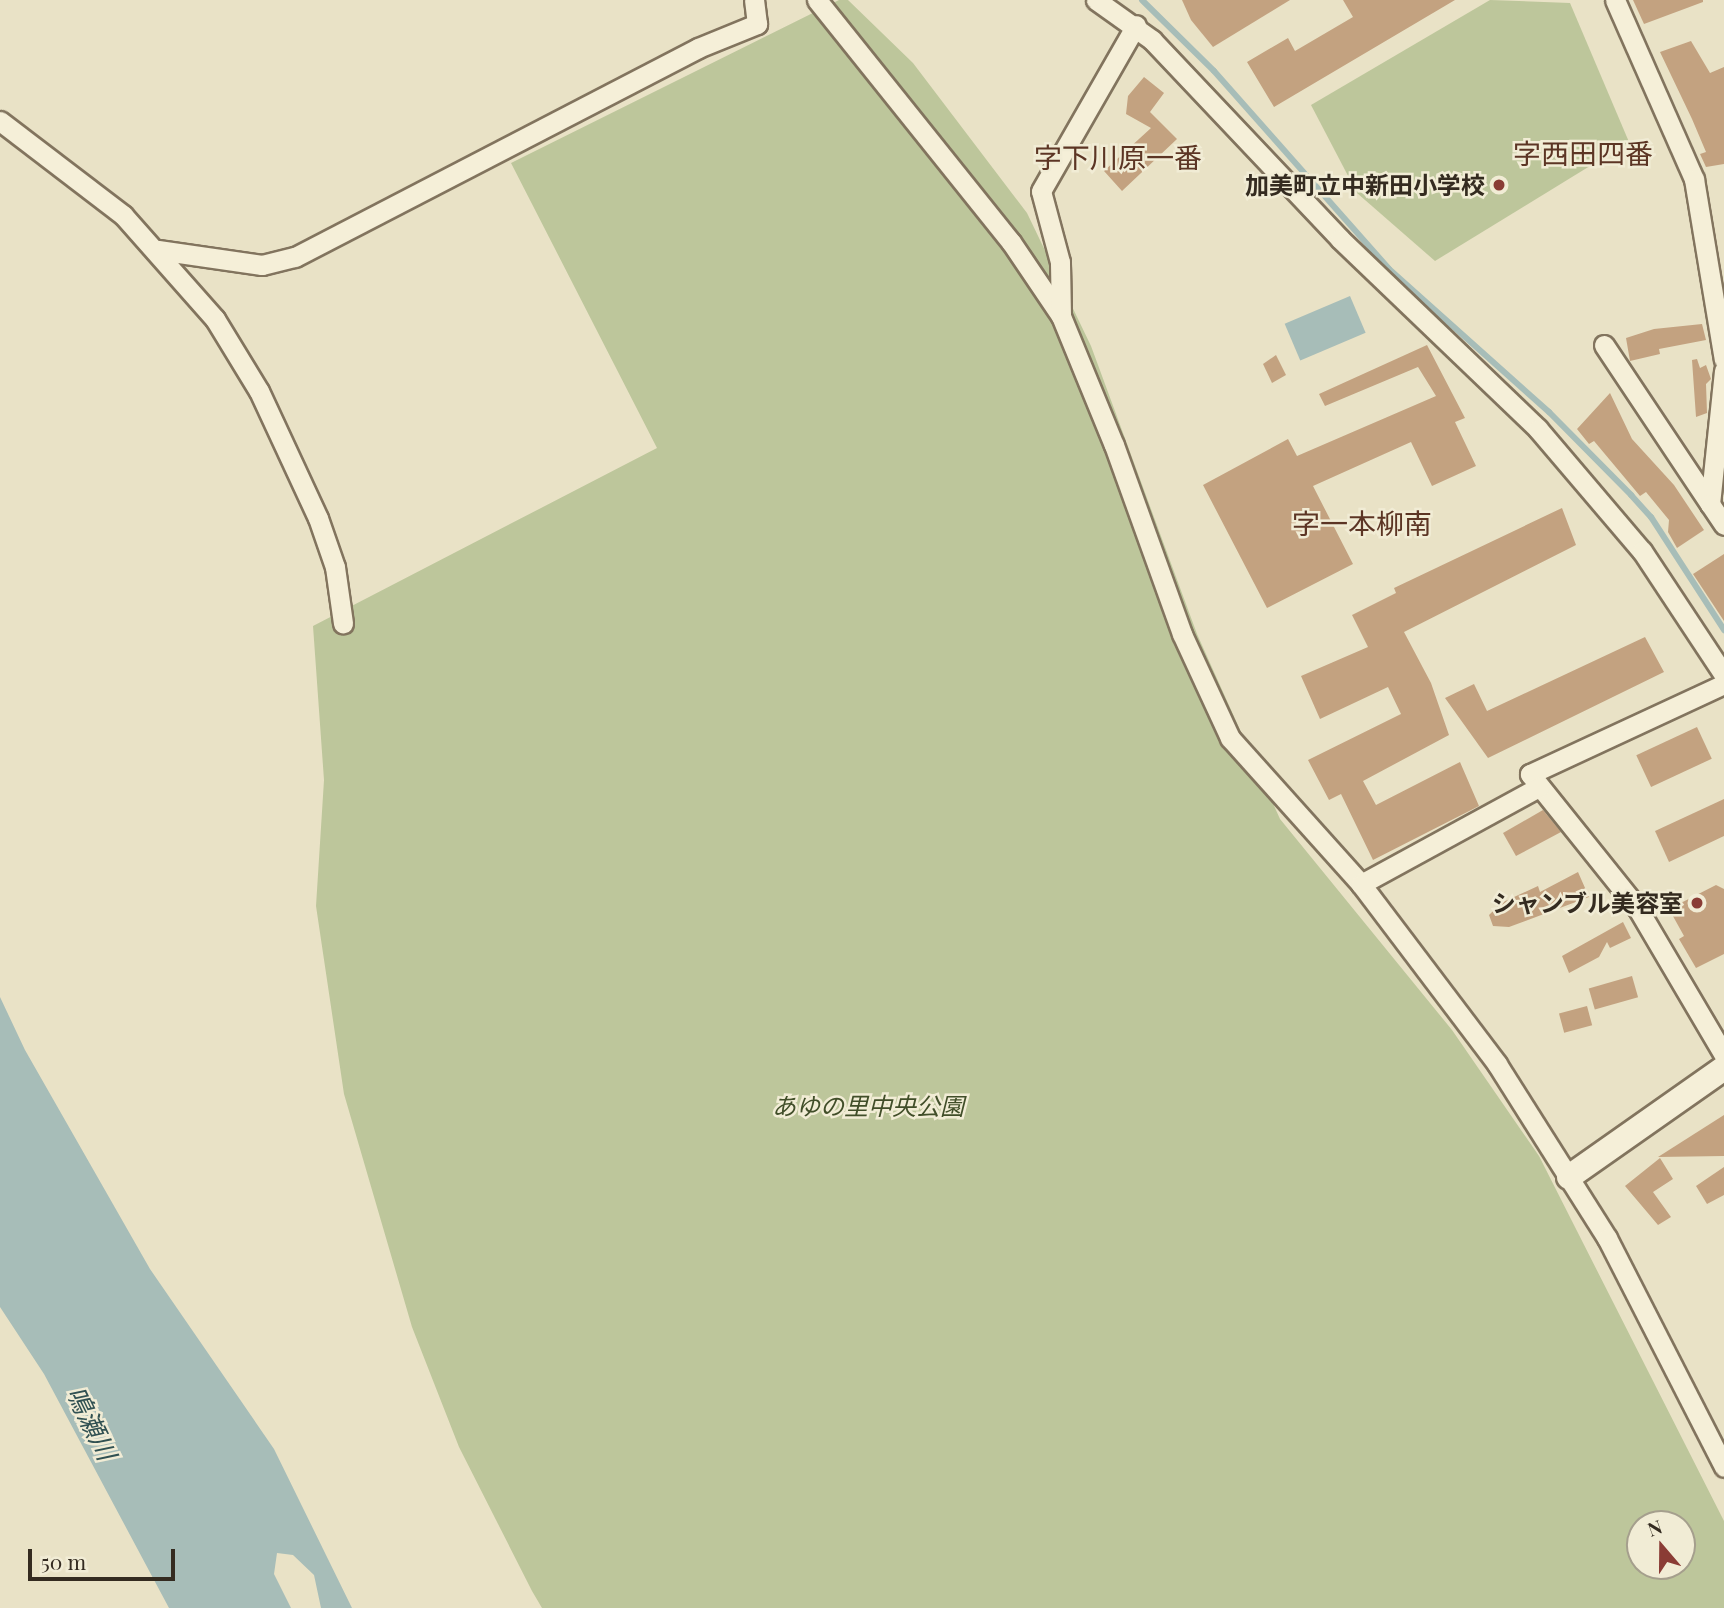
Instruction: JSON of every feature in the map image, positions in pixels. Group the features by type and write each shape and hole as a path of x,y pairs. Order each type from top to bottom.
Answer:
{"street":[{"path":"158,250 262,265 295,257 698,48 757,24 754,0"},
{"path":"817,0 1011,242 1061,316 1114,444 1206,692 1230,738 1361,884 1497,1064 1569,1177 1650,1316 1724,1466"},
{"path":"1096,0 1136,25 1340,239 1538,429 1642,551 1724,675"},
{"path":"1615,0 1693,179 1724,360"},
{"path":"1061,316 1060,262 1041,191 1136,25"},
{"path":"0,121 114,207 158,250 215,319 259,391 318,519 335,567 343,622"},
{"path":"1604,345 1724,524"},
{"path":"1710,504 1724,371"},
{"path":"1724,684 1530,774 1638,909 1724,1055"},
{"path":"1361,884 1539,787"},
{"path":"1569,1177 1724,1068"}],"green space":[{"name":"あゆの里中央公園","path":"839,0 848,0 913,63 1027,213 1091,346 1197,634 1280,819 1452,1030 1539,1156 1724,1521 1724,1608 542,1608 459,1447 412,1327 344,1094 316,906 324,780 313,626 657,448 511,163"},
{"path":"1490,0 1570,3 1629,142 1435,261 1357,193 1311,105"}],"water":[{"path":"1350,296 1366,333 1300,361 1285,324"},
{"name":"鳴瀬川","path":"0,997 25,1050 150,1269 274,1449 352,1608 321,1608 314,1575 293,1555 277,1553 274,1574 291,1608 169,1608 44,1374 0,1307"}],"building":[{"path":"1182,0 1290,0 1213,47 1191,20"},
{"path":"1343,0 1455,0 1274,107 1247,62 1288,38 1295,51 1353,17"},
{"path":"1633,0 1703,0 1703,2 1644,24"},
{"path":"1691,41 1710,73 1724,67 1724,164 1706,167 1700,154 1706,152 1660,52"},
{"path":"1144,77 1164,93 1150,112 1177,139 1122,191 1104,171 1151,128 1126,114 1128,96"},
{"path":"1702,324 1706,340 1659,349 1660,354 1630,361 1626,338 1654,329"},
{"path":"1427,345 1465,418 1455,422 1476,466 1432,486 1411,442 1313,486 1353,564 1267,608 1203,485 1288,439 1297,456 1436,396 1418,367 1325,406 1319,394"},
{"path":"1276,355 1286,375 1272,383 1263,364"},
{"path":"1697,359 1700,368 1706,365 1711,379 1706,384 1707,413 1696,417 1692,360"},
{"path":"1610,393 1632,439 1674,485 1704,530 1677,548 1668,532 1669,520 1646,492 1640,496 1594,441 1589,444 1577,429"},
{"path":"1562,508 1576,545 1404,632 1431,683 1449,735 1363,781 1376,805 1460,762 1479,806 1373,860 1341,794 1329,800 1308,760 1401,714 1388,687 1320,719 1301,676 1368,647 1352,615 1396,593 1394,588"},
{"path":"1724,554 1724,621 1693,574"},
{"path":"1645,637 1664,672 1488,758 1445,698 1474,684 1487,711"},
{"path":"1697,727 1712,759 1651,787 1636,755"},
{"path":"1724,799 1724,836 1669,862 1655,831"},
{"path":"1543,810 1561,832 1516,856 1503,833"},
{"path":"1578,872 1589,897 1509,927 1493,926 1489,915 1501,903 1538,886 1540,892"},
{"path":"1716,885 1724,889 1724,954 1696,968 1679,939 1684,936 1669,909"},
{"path":"1623,922 1631,938 1610,948 1607,942 1599,957 1569,973 1562,956"},
{"path":"1632,976 1638,997 1595,1010 1589,988"},
{"path":"1587,1006 1592,1025 1564,1033 1559,1014"},
{"path":"1724,1115 1724,1156 1658,1157"},
{"path":"1660,1158 1673,1179 1653,1192 1671,1217 1658,1225 1625,1186"},
{"path":"1724,1167 1724,1195 1707,1204 1696,1186"}],"waterway":[{"path":"1142,0 1214,71 1389,269 1549,412 1631,495 1651,517 1724,630"}],"place":[{"name":"加美町立中新田小学校","path":"1499,185"},
{"name":"シャンブル美容室","path":"1697,903"}],"district":[{"name":"字西田四番","path":"1583,153"},
{"name":"字下川原一番","path":"1118,157"},
{"name":"字一本柳南","path":"1362,523"}]}
